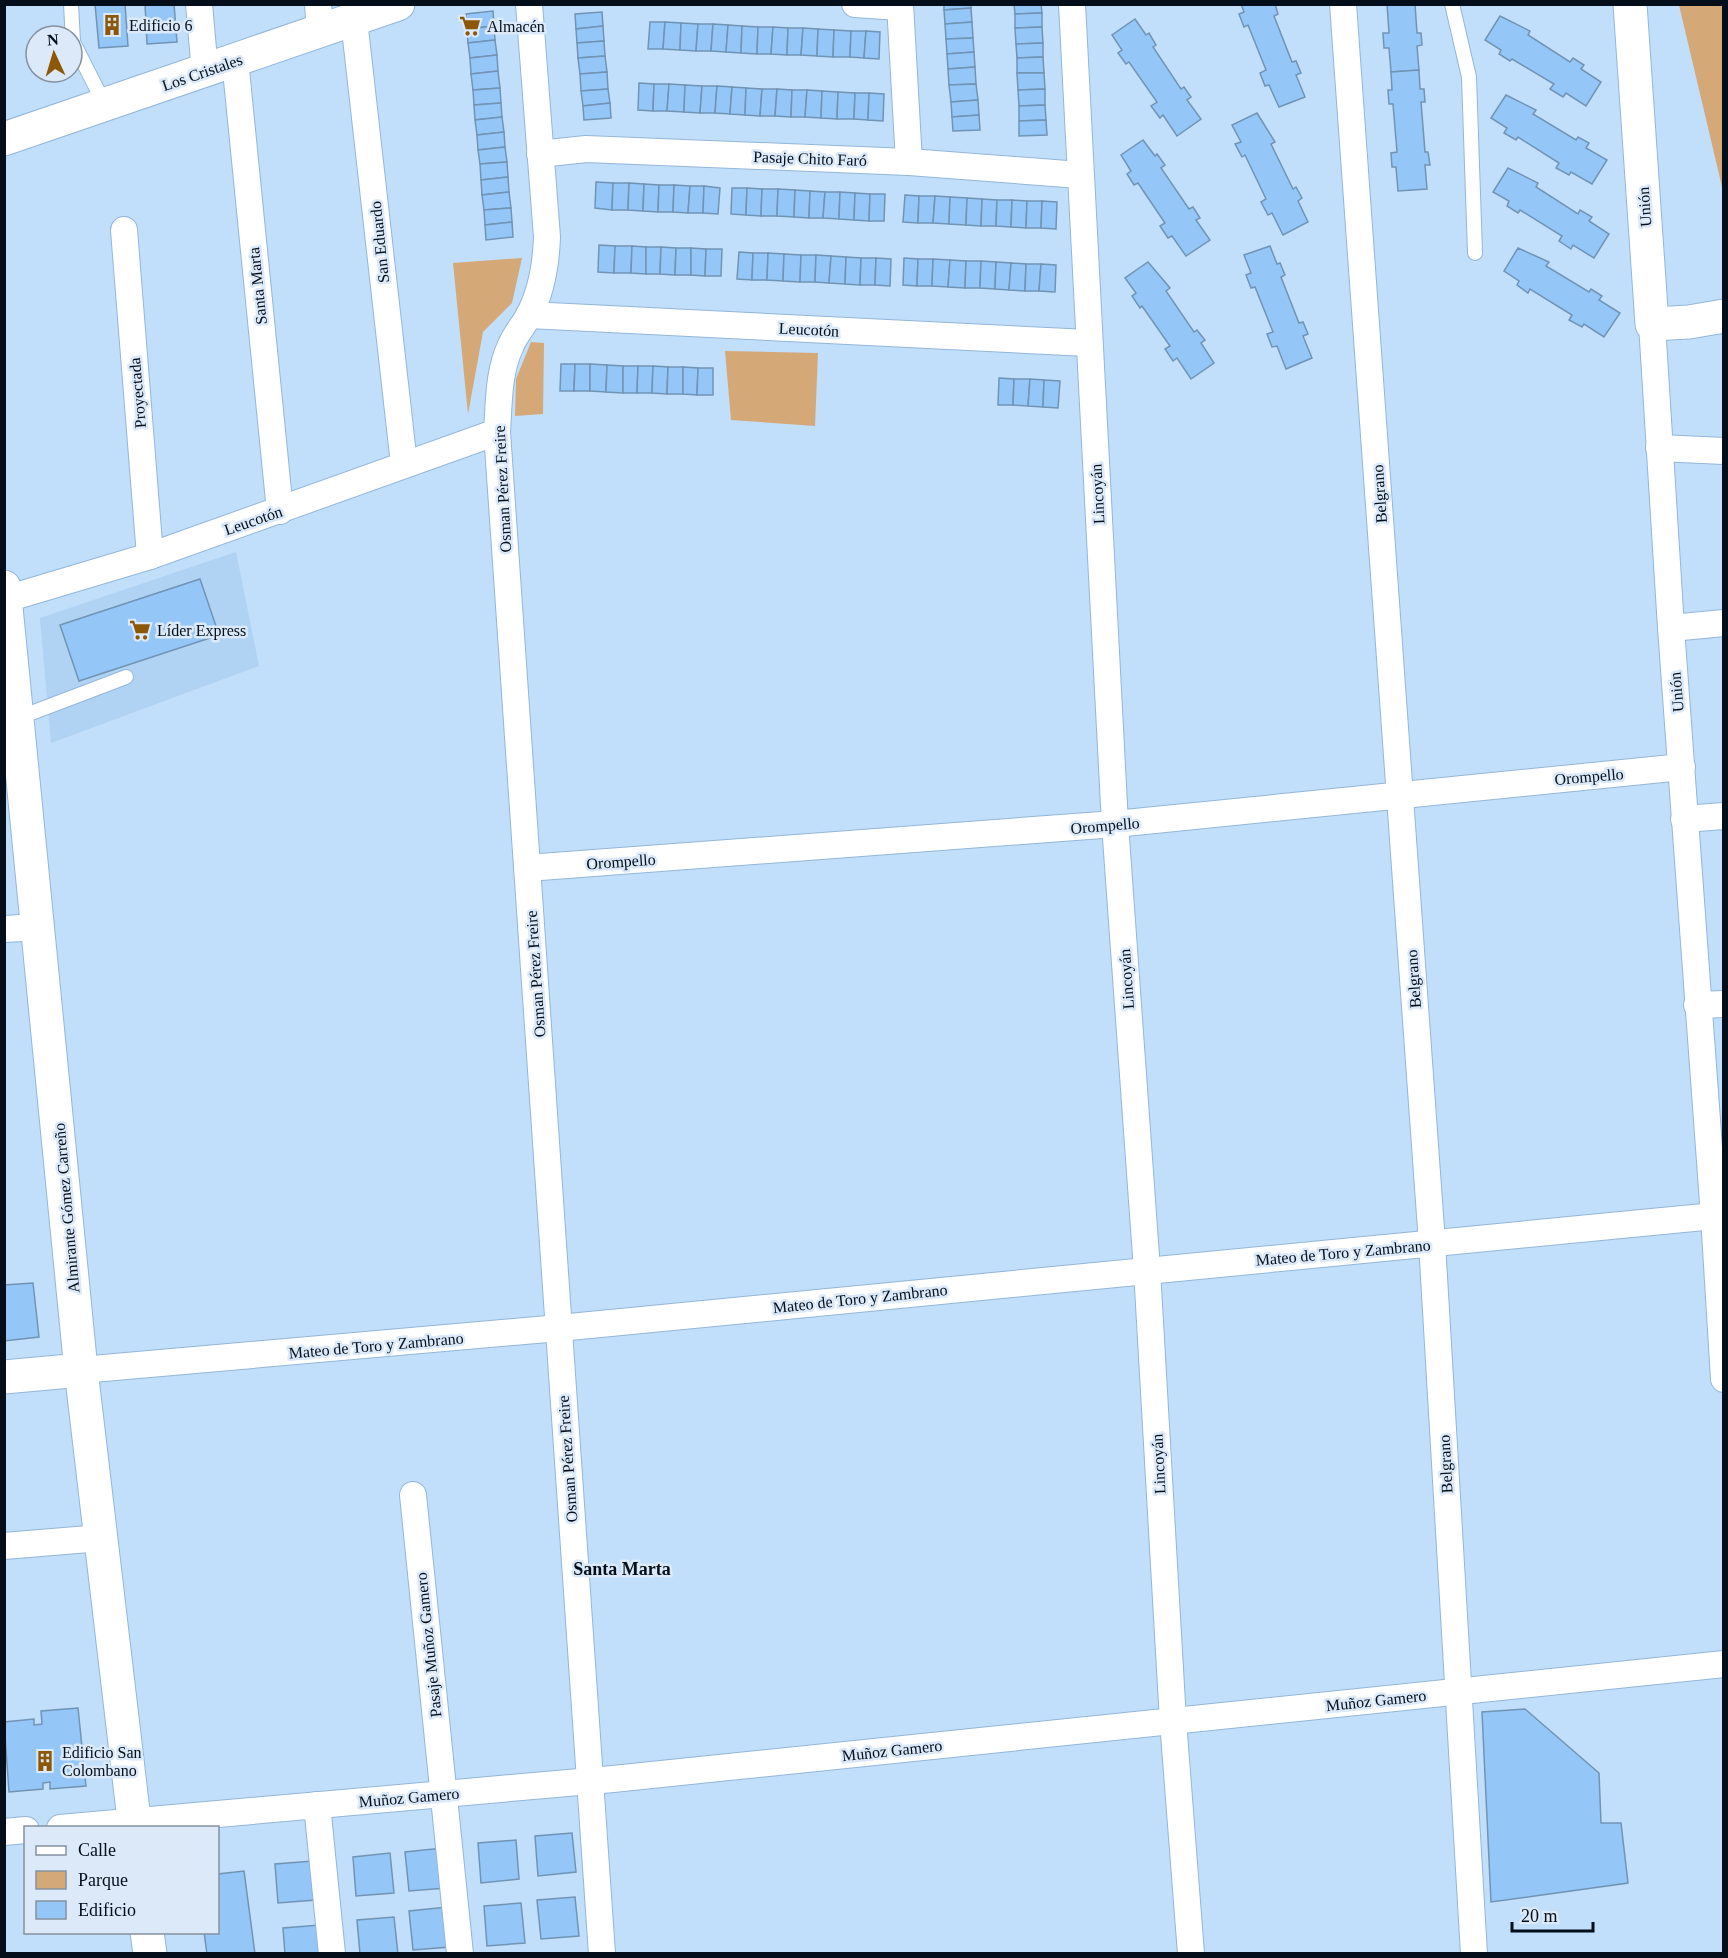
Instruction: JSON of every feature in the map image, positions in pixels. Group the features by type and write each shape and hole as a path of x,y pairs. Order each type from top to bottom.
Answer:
{"street":[{"path":"200,4 205,72"},
{"name":"Los Cristales","path":"4,139 205,72 235,60 319,18 354,20 398,4"},
{"name":"Osman Pérez Freire","path":"529,4 546,262 541,286 529,315 511,345 501,373 497,432 602,1953"},
{"path":"855,4 900,6 909,162"},
{"name":"Lincoyán","path":"1071,4 1115,824 1147,1270 1173,1721 1191,1953"},
{"name":"Belgrano","path":"1342,4 1432,1243 1474,1953"},
{"name":"Unión","path":"1630,4 1696,1005 1716,1159 1714,1216 1724,1379"},
{"name":"San Eduardo","path":"354,20 404,464"},
{"name":"Santa Marta","path":"235,60 280,511"},
{"name":"Pasaje Chito Faró","path":"540,154 586,148 909,162 1080,175"},
{"name":"Proyectada","path":"124,230 150,556"},
{"name":"Leucotón","path":"529,315 1088,343"},
{"path":"1652,324 1689,322 1724,316"},
{"name":"Leucotón","path":"5,593 150,556 497,432"},
{"path":"1659,448 1724,451"},
{"name":"Almirante Gómez Carreño","path":"5,593 81,1370 134,1824"},
{"path":"1671,628 1724,623"},
{"name":"Orompello","path":"527,868 1115,824 1682,767"},
{"path":"1684,819 1724,816"},
{"path":"4,929 39,927"},
{"path":"1696,1005 1724,1004"},
{"name":"Mateo de Toro y Zambrano","path":"4,1377 559,1328 1714,1216"},
{"name":"Pasaje Muñoz Gamero","path":"413,1495 460,1953"},
{"path":"4,1546 101,1538"},
{"name":"Muñoz Gamero","path":"85,1826 134,1824 590,1781 1724,1664"},
{"path":"317,1805 332,1953"},
{"path":"4,1832 24,1830"},
{"path":"147,1934 150,1953"}],"lane":[{"path":"71,4 74,42 105,105"},
{"path":"1452,4 1469,77 1475,253"},
{"path":"18,718 126,677"}],"shaded area":[{"path":"236,552 259,666 51,743 40,618"}],"green space":[{"path":"1679,5 1723,5 1723,191"},
{"path":"522,258 512,303 483,332 468,414 453,263"},
{"path":"531,342 544,343 543,414 515,416 516,379"},
{"path":"725,351 818,353 815,426 731,420"}],"building":[{"name":"Edificio 6","path":"95,4 125,4 128,46 99,48"},
{"path":"145,4 174,4 177,42 147,44"},
{"path":"944,4 971,4 971,8 944,10"},
{"path":"1014,4 1041,4 1042,13 1015,14"},
{"path":"1241,4 1275,4 1278,14 1274,16 1292,62 1296,61 1301,73 1296,75 1305,97 1279,107 1269,85 1265,86 1260,73 1266,70 1248,25 1244,27 1239,14 1244,12"},
{"path":"1387,4 1415,4 1417,33 1421,33 1422,45 1417,46 1419,70 1391,72 1389,48 1384,48 1383,33 1389,33"},
{"path":"971,8 972,22 945,24 944,10"},
{"path":"493,11 494,26 467,29 466,14"},
{"path":"602,12 603,26 576,29 575,14"},
{"path":"1042,13 1042,27 1015,28 1015,14"},
{"path":"1500,16 1530,31 1528,35 1570,62 1573,58 1584,65 1581,69 1601,82 1586,106 1566,93 1563,97 1550,89 1554,84 1512,59 1510,61 1499,54 1501,50 1485,40"},
{"path":"1135,19 1146,35 1149,33 1156,45 1153,47 1181,89 1184,87 1191,97 1187,100 1201,119 1177,136 1163,115 1160,118 1151,106 1157,102 1129,62 1126,64 1118,53 1122,50 1112,35"},
{"path":"650,22 665,22 663,49 648,49"},
{"path":"665,22 681,23 680,50 663,49"},
{"path":"972,22 973,38 946,39 945,24"},
{"path":"681,23 698,24 696,51 680,50"},
{"path":"698,24 713,24 711,51 696,51"},
{"path":"713,24 728,25 726,52 711,51"},
{"path":"728,25 742,26 741,53 726,52"},
{"path":"494,26 495,40 468,43 467,29"},
{"path":"603,26 604,41 577,43 576,29"},
{"path":"742,26 758,27 757,54 741,53"},
{"path":"758,27 773,27 771,54 757,54"},
{"path":"773,27 788,28 787,55 771,54"},
{"path":"1042,27 1043,43 1016,44 1015,28"},
{"path":"788,28 803,28 801,55 787,55"},
{"path":"803,28 818,29 817,56 801,55"},
{"path":"818,29 834,30 833,57 817,56"},
{"path":"834,30 851,31 850,57 833,57"},
{"path":"851,31 866,31 864,58 850,57"},
{"path":"866,31 880,32 879,59 864,58"},
{"path":"973,38 974,52 947,54 946,39"},
{"path":"495,40 497,55 470,58 468,43"},
{"path":"604,41 605,56 578,58 577,43"},
{"path":"1043,43 1043,57 1017,58 1016,44"},
{"path":"974,52 975,67 948,69 947,54"},
{"path":"497,55 498,71 471,74 470,58"},
{"path":"605,56 607,72 580,74 578,58"},
{"path":"1043,57 1044,73 1017,73 1017,58"},
{"path":"975,67 976,84 949,85 948,69"},
{"path":"1419,70 1420,89 1424,89 1425,102 1421,102 1425,152 1428,152 1430,165 1425,165 1427,189 1398,191 1396,167 1392,167 1391,153 1397,152 1393,104 1389,104 1388,90 1392,90 1391,72"},
{"path":"498,71 500,88 473,90 471,74"},
{"path":"607,72 608,89 581,91 580,74"},
{"path":"1017,73 1044,73 1045,89 1018,90"},
{"path":"639,83 654,84 653,111 638,110"},
{"path":"654,84 669,84 667,111 653,111"},
{"path":"669,84 685,85 684,112 667,111"},
{"path":"976,84 978,100 951,102 949,85"},
{"path":"685,85 702,86 700,113 684,112"},
{"path":"702,86 717,86 715,113 700,113"},
{"path":"717,86 732,87 730,114 715,113"},
{"path":"732,87 746,88 745,115 730,114"},
{"path":"500,88 501,103 474,105 473,90"},
{"path":"746,88 762,89 760,116 745,115"},
{"path":"608,89 610,103 583,106 581,91"},
{"path":"762,89 777,89 775,116 760,116"},
{"path":"777,89 792,90 791,117 775,116"},
{"path":"1045,89 1045,105 1019,106 1018,90"},
{"path":"792,90 807,90 805,117 791,117"},
{"path":"807,90 822,91 821,118 805,117"},
{"path":"822,91 838,92 837,119 821,118"},
{"path":"838,92 855,93 854,119 837,119"},
{"path":"855,93 869,93 868,120 854,119"},
{"path":"869,93 884,94 883,121 868,120"},
{"path":"1506,95 1536,110 1533,114 1576,140 1578,137 1589,143 1586,148 1607,160 1592,184 1571,172 1569,175 1556,168 1559,163 1518,137 1516,140 1504,133 1507,128 1491,118"},
{"path":"978,100 979,115 952,117 951,102"},
{"path":"501,103 502,117 475,120 474,105"},
{"path":"610,103 611,118 584,120 583,106"},
{"path":"1045,105 1046,120 1019,121 1019,106"},
{"path":"1257,113 1275,142 1271,144 1293,189 1296,187 1302,198 1298,201 1308,222 1283,235 1272,213 1268,215 1261,202 1266,199 1245,155 1242,157 1235,144 1241,142 1232,125"},
{"path":"979,115 980,130 953,131 952,117"},
{"path":"502,117 504,132 477,135 475,120"},
{"path":"1046,120 1047,135 1019,136 1019,121"},
{"path":"504,132 505,147 478,150 477,135"},
{"path":"1143,140 1165,165 1161,168 1189,209 1193,207 1200,218 1196,220 1210,240 1186,256 1172,236 1168,238 1160,226 1165,223 1138,183 1134,185 1127,174 1131,171 1121,155"},
{"path":"505,147 507,162 480,164 478,150"},
{"path":"507,162 508,177 481,180 480,164"},
{"path":"1508,168 1538,183 1536,187 1578,214 1580,210 1592,217 1589,221 1609,234 1594,258 1573,245 1571,249 1559,241 1562,236 1520,210 1518,213 1507,206 1509,201 1493,192"},
{"path":"508,177 509,192 482,195 481,180"},
{"path":"596,182 613,183 612,210 595,208"},
{"path":"613,183 629,183 628,210 612,210"},
{"path":"629,183 644,184 643,211 628,210"},
{"path":"644,184 659,185 658,212 643,211"},
{"path":"659,185 674,185 673,212 658,212"},
{"path":"674,185 690,186 688,213 673,212"},
{"path":"690,186 704,186 703,213 688,213"},
{"path":"704,186 720,188 718,214 703,213"},
{"path":"732,188 747,188 746,215 731,214"},
{"path":"747,188 762,189 761,216 746,215"},
{"path":"762,189 778,189 777,216 761,216"},
{"path":"778,189 795,190 794,217 777,216"},
{"path":"795,190 810,191 809,218 794,217"},
{"path":"810,191 825,192 823,218 809,218"},
{"path":"509,192 511,208 484,210 482,195"},
{"path":"825,192 840,192 839,219 823,218"},
{"path":"840,192 855,193 854,220 839,219"},
{"path":"855,193 870,194 869,221 854,220"},
{"path":"870,194 885,194 884,221 869,221"},
{"path":"905,195 919,196 918,223 903,222"},
{"path":"919,196 935,196 933,223 918,223"},
{"path":"935,196 950,197 949,224 933,223"},
{"path":"950,197 967,198 966,225 949,224"},
{"path":"967,198 982,199 981,226 966,225"},
{"path":"982,199 997,200 996,226 981,226"},
{"path":"997,200 1012,200 1011,227 996,226"},
{"path":"1012,200 1027,201 1026,228 1011,227"},
{"path":"1027,201 1042,201 1041,228 1026,228"},
{"path":"1042,201 1057,202 1056,229 1041,228"},
{"path":"511,208 512,222 485,225 484,210"},
{"path":"512,222 513,237 486,240 485,225"},
{"path":"599,245 615,246 614,273 598,272"},
{"path":"615,246 632,246 631,273 614,273"},
{"path":"632,246 646,247 646,274 631,273"},
{"path":"1270,246 1277,264 1280,263 1285,275 1281,277 1299,323 1303,322 1308,334 1303,336 1312,358 1286,369 1277,346 1272,347 1267,334 1273,332 1255,287 1251,288 1246,275 1251,273 1244,255"},
{"path":"646,247 661,247 660,274 646,274"},
{"path":"661,247 676,248 675,275 660,274"},
{"path":"676,248 691,248 691,275 675,275"},
{"path":"691,248 706,249 705,276 691,275"},
{"path":"1518,248 1549,262 1546,266 1589,292 1591,289 1602,296 1599,300 1620,313 1604,337 1584,324 1582,327 1569,320 1572,315 1530,289 1528,293 1517,285 1519,281 1504,271"},
{"path":"706,249 722,249 721,276 705,276"},
{"path":"739,252 753,253 752,280 737,279"},
{"path":"753,253 768,253 767,280 752,280"},
{"path":"768,253 784,254 783,281 767,280"},
{"path":"784,254 801,255 800,282 783,281"},
{"path":"801,255 816,255 815,282 800,282"},
{"path":"816,255 831,256 829,283 815,282"},
{"path":"831,256 846,257 845,284 829,283"},
{"path":"846,257 861,258 860,285 845,284"},
{"path":"861,258 876,258 875,285 860,285"},
{"path":"876,258 891,259 890,286 875,285"},
{"path":"904,258 918,259 917,286 903,285"},
{"path":"918,259 933,259 932,286 917,286"},
{"path":"933,259 950,260 948,287 932,286"},
{"path":"950,260 966,261 965,288 948,287"},
{"path":"966,261 981,261 980,288 965,288"},
{"path":"981,261 996,262 995,289 980,288"},
{"path":"996,262 1011,263 1009,290 995,289"},
{"path":"1148,262 1170,288 1166,291 1194,332 1197,330 1205,340 1201,343 1214,363 1191,379 1177,358 1173,361 1165,349 1170,346 1142,306 1140,308 1132,296 1136,293 1125,278"},
{"path":"1011,263 1026,264 1025,291 1009,290"},
{"path":"1026,264 1041,264 1039,291 1025,291"},
{"path":"1041,264 1056,265 1055,292 1039,291"},
{"path":"561,364 575,364 574,391 560,391"},
{"path":"575,364 590,364 590,391 574,391"},
{"path":"590,364 607,365 606,392 590,391"},
{"path":"607,365 623,366 623,393 606,392"},
{"path":"623,366 638,366 637,393 623,393"},
{"path":"638,366 653,366 652,393 637,393"},
{"path":"653,366 668,367 667,394 652,393"},
{"path":"668,367 683,367 683,394 667,394"},
{"path":"683,367 698,368 697,395 683,394"},
{"path":"698,368 713,368 713,395 697,395"},
{"path":"999,378 1014,379 1013,405 998,405"},
{"path":"1014,379 1030,379 1028,406 1013,405"},
{"path":"1030,379 1044,380 1043,407 1028,406"},
{"path":"1044,380 1060,381 1058,408 1043,407"},
{"name":"Líder Express","path":"200,579 219,635 79,681 60,625"},
{"path":"33,1283 39,1337 4,1341 4,1285"},
{"name":"Edificio San Colombano","path":"78,1708 86,1786 50,1789 50,1782 43,1783 43,1789 9,1792 4,1722 34,1719 34,1725 42,1724 41,1711"},
{"path":"1525,1709 1599,1773 1601,1823 1621,1823 1628,1883 1491,1902 1482,1712"},
{"path":"572,1833 576,1872 538,1876 535,1836"},
{"path":"516,1840 519,1879 481,1883 478,1843"},
{"path":"443,1848 446,1888 409,1891 405,1852"},
{"path":"390,1853 394,1893 356,1896 353,1857"},
{"path":"313,1861 316,1900 278,1903 275,1864"},
{"path":"244,1871 255,1954 207,1954 204,1934 219,1934 219,1874"},
{"path":"575,1897 579,1936 541,1939 537,1900"},
{"path":"521,1903 525,1943 487,1946 484,1906"},
{"path":"447,1907 450,1947 413,1950 409,1911"},
{"path":"394,1917 398,1954 360,1954 357,1920"},
{"path":"320,1925 323,1954 285,1954 283,1928"}],"place":[{"name":"Edificio 6","path":"112,25"},
{"name":"Almacén","path":"470,26"},
{"name":"Líder Express","path":"140,630"},
{"name":"Edificio San Colombano","path":"45,1761"}],"district":[{"name":"Santa Marta","path":"622,1569"}]}
